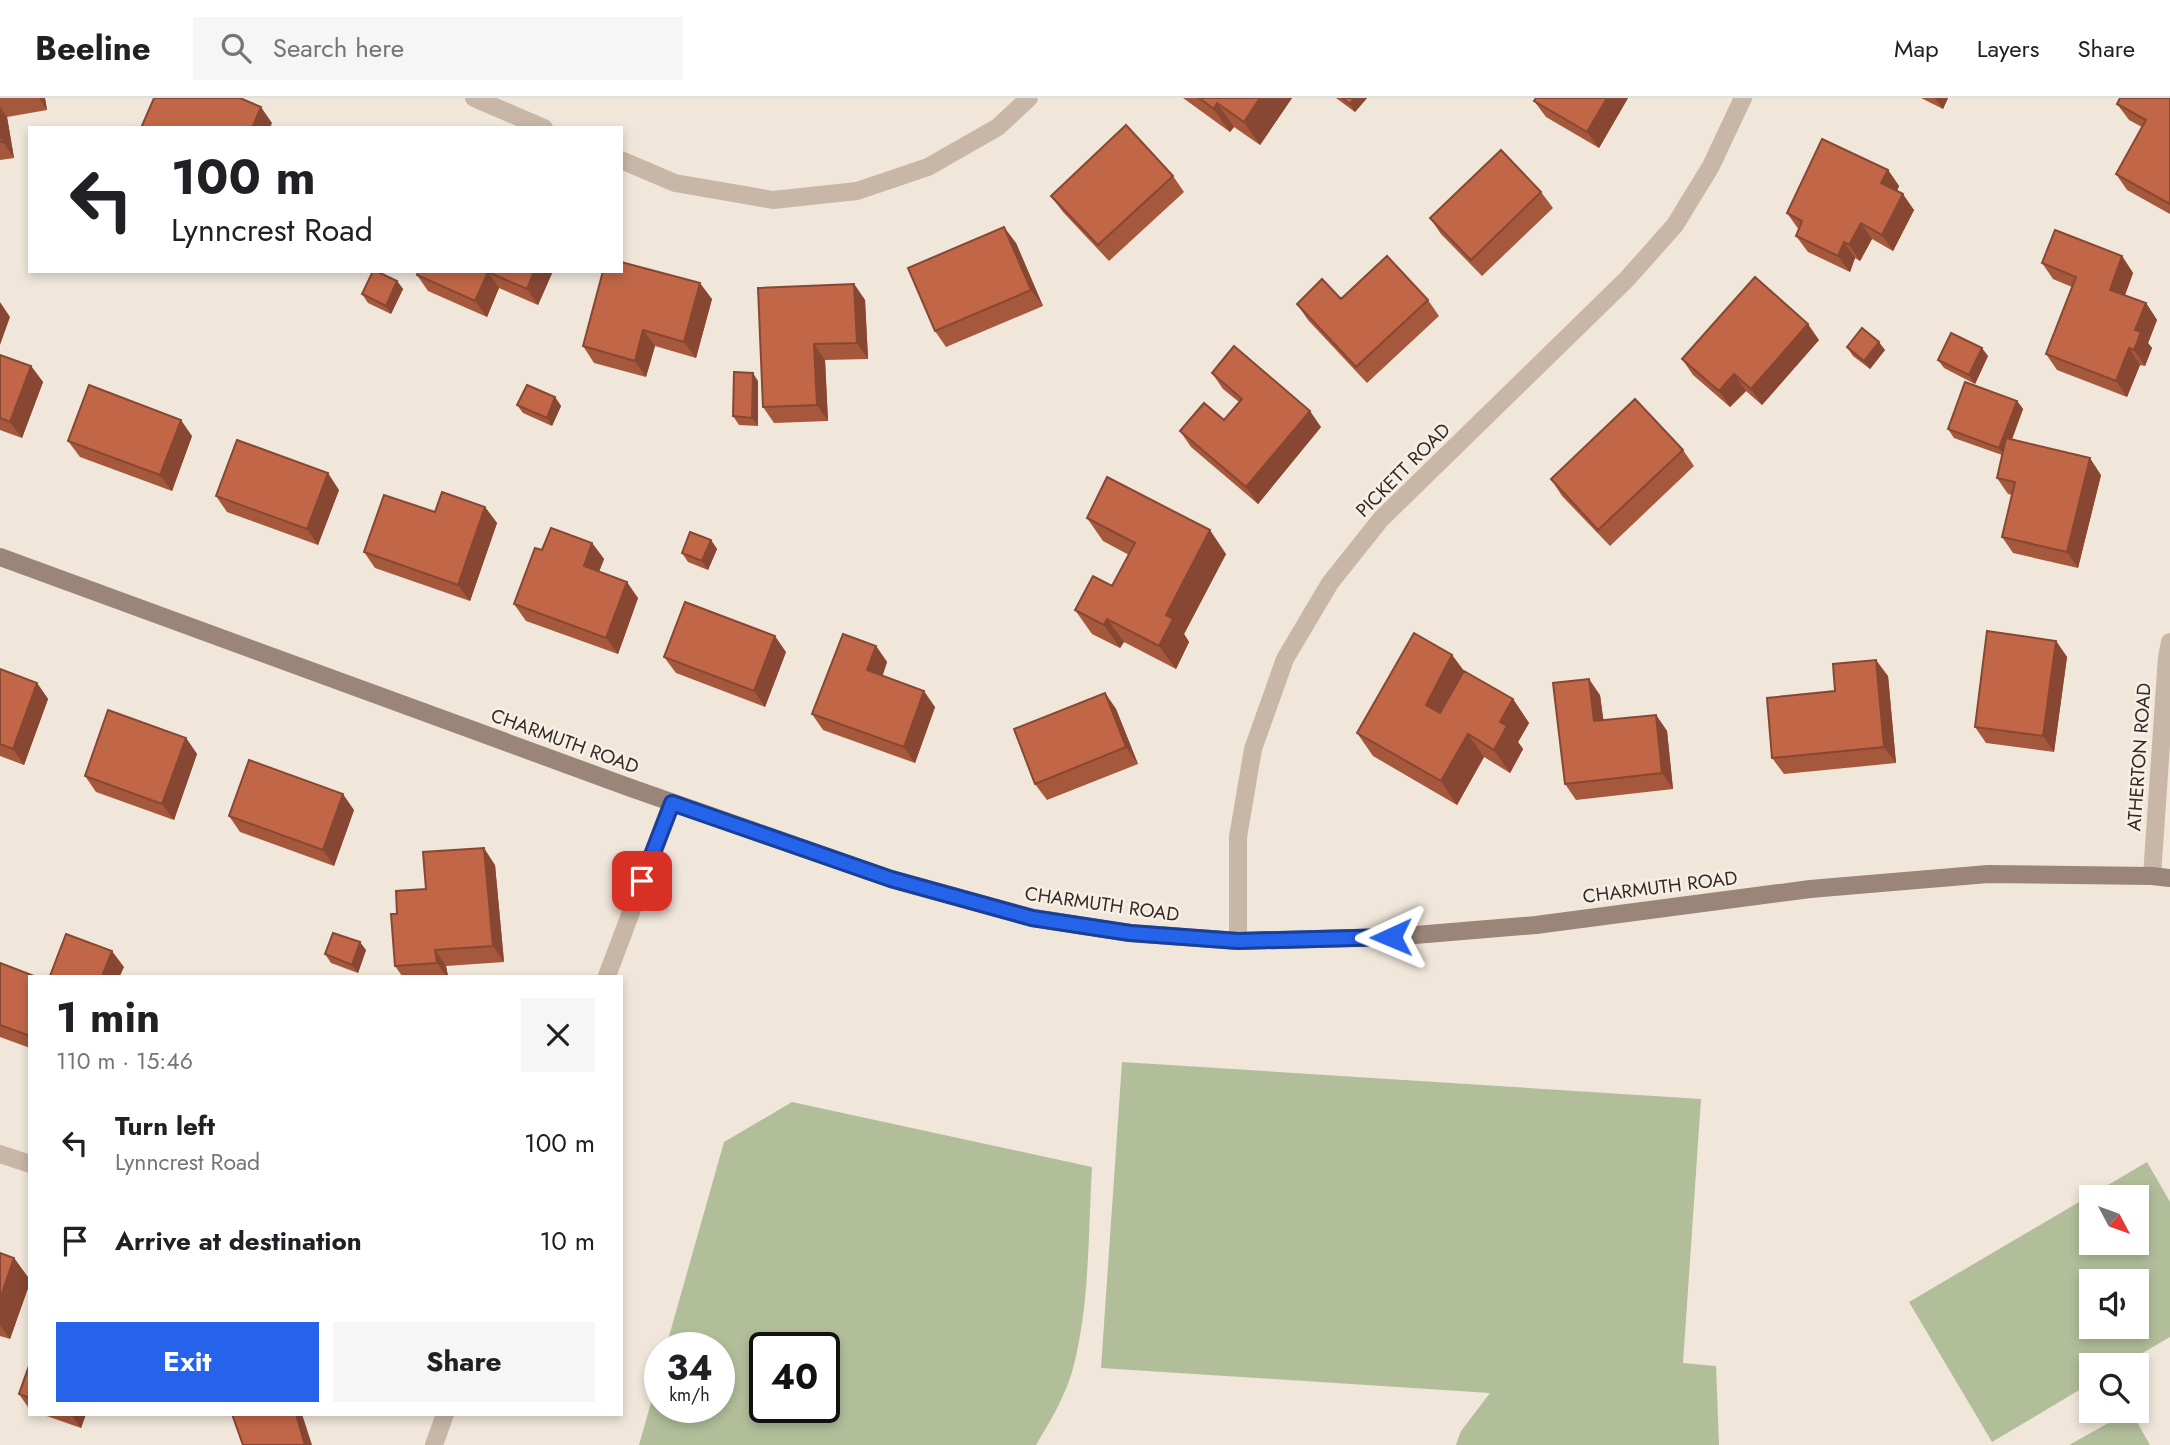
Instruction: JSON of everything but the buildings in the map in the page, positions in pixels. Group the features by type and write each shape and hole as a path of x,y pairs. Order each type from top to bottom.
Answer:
{"street":[{"path":"474,98 539,126"},
{"path":"623,161 675,183 773,200 857,191 929,167 998,127 1029,98"},
{"name":"PICKETT ROAD","path":"1238,941 1238,837 1253,750 1285,659 1323,594 1381,519 1627,279 1675,225 1711,166 1743,98"},
{"name":"CHARMUTH ROAD","path":"0,557 672,803 891,879 1032,918 1130,933 1238,941 1391,937 1536,925 1810,889 1988,874 2161,877"},
{"name":"ATHERTON ROAD","path":"2161,877 2167,657 2170,642"},
{"path":"607,975 672,803"},
{"path":"0,1154 28,1163"},
{"path":"434,1445 444,1416"}],"green space":[{"path":"1122,1062 1701,1099 1683,1363 1716,1366 1719,1445 1456,1445 1461,1431 1490,1393 1101,1368"},
{"path":"792,1102 1092,1167 1087,1271 1078,1347 1065,1391 1036,1445 639,1445 645,1423 735,1423 735,1332 670,1332 724,1142"},
{"path":"2147,1162 2170,1202 2170,1337 2143,1353 2079,1353 2079,1390 1992,1442 1909,1302 2079,1202 2079,1255 2149,1255 2149,1185 2108,1185"},
{"path":"2108,1423 2137,1423 2150,1445 2069,1445"}],"route":[{"path":"642,881 672,803 891,879 1032,918 1130,933 1238,941 1391,937"}]}
